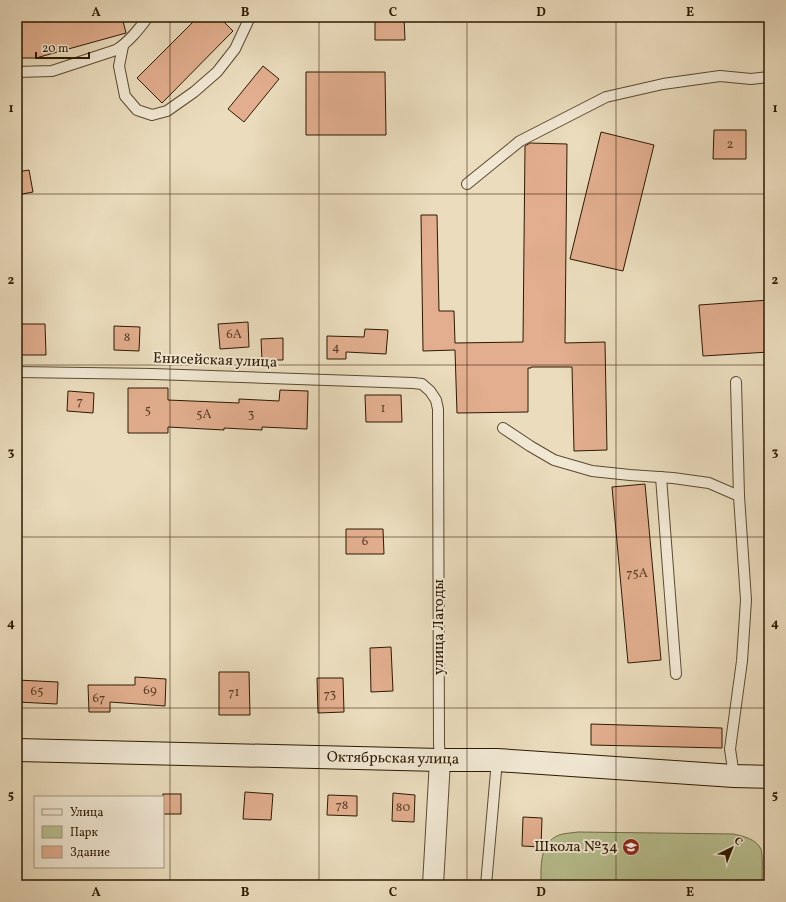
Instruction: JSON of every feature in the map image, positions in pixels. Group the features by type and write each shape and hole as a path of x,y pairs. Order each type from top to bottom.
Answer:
{"main road":[{"name":"Октябрьская улица","path":"17,750 497,760 769,777"}],"street":[{"name":"улица Лагоды","path":"433,885 440,760"}],"lane":[{"path":"17,72 52,71 116,50 123,46 148,17"},
{"path":"123,46 119,66 125,96 137,110 152,115 167,111 194,92 216,72 235,49 250,17"},
{"path":"467,184 520,140 606,98 663,84 720,76 751,79 769,77"},
{"name":"Енисейская улица","path":"17,372 153,374 413,383"},
{"path":"734,776 730,749 742,661 746,600 739,496 736,382"},
{"name":"улица Лагоды","path":"413,383 422,384 430,391 436,400 438,409 440,760"},
{"path":"503,428 554,460 592,471 630,476 673,478 709,483 739,496"},
{"path":"661,477 676,674"},
{"path":"486,885 497,760"}],"green space":[{"path":"578,832 733,834 749,838 759,846 762,852 762,885 541,885 542,856 548,844 552,839 559,835"}],"building":[{"path":"28,17 122,17 126,33 36,58 17,58 17,20"},
{"path":"198,17 219,17 233,31 162,103 137,78"},
{"path":"375,17 404,17 405,40 375,40"},
{"path":"263,66 279,79 244,122 228,109"},
{"path":"306,72 385,72 386,135 306,135"},
{"path":"714,130 746,130 746,159 713,159"},
{"path":"601,132 654,145 623,271 570,259"},
{"path":"530,143 567,144 565,343 605,342 607,450 574,451 572,367 528,368 528,412 457,413 455,350 423,351 421,215 437,215 439,311 454,311 455,343 523,342 525,146"},
{"path":"29,170 33,192 17,195 17,172"},
{"path":"769,300 769,352 703,356 699,305"},
{"path":"248,322 249,347 220,349 218,324"},
{"path":"19,324 45,324 46,355 20,355"},
{"path":"114,326 140,327 139,351 114,350"},
{"path":"365,329 388,330 386,354 346,352 346,359 327,359 327,336 364,337"},
{"path":"283,338 283,360 262,360 261,339"},
{"path":"128,388 168,388 168,400 239,403 239,399 279,401 280,390 308,391 307,429 262,427 262,430 224,428 224,430 168,427 168,433 128,433"},
{"path":"68,391 94,393 93,413 67,411"},
{"path":"365,395 401,395 402,422 366,422"},
{"path":"645,484 661,660 628,663 612,487"},
{"path":"346,529 383,529 384,554 346,554"},
{"path":"391,647 393,691 371,692 370,648"},
{"path":"219,672 249,672 250,715 219,715"},
{"path":"135,677 166,679 165,706 110,702 110,712 89,712 88,685 135,685"},
{"path":"317,678 343,678 344,712 318,713"},
{"path":"17,680 58,682 57,704 17,702"},
{"path":"591,724 722,728 722,748 591,745"},
{"path":"245,792 273,794 271,820 243,819"},
{"path":"393,793 415,795 414,822 392,821"},
{"path":"163,794 181,794 181,814 164,814"},
{"path":"328,795 357,796 357,816 327,815"},
{"path":"523,817 542,818 541,847 522,846"}],"place":[{"name":"Школа №34","path":"631,847"}]}
